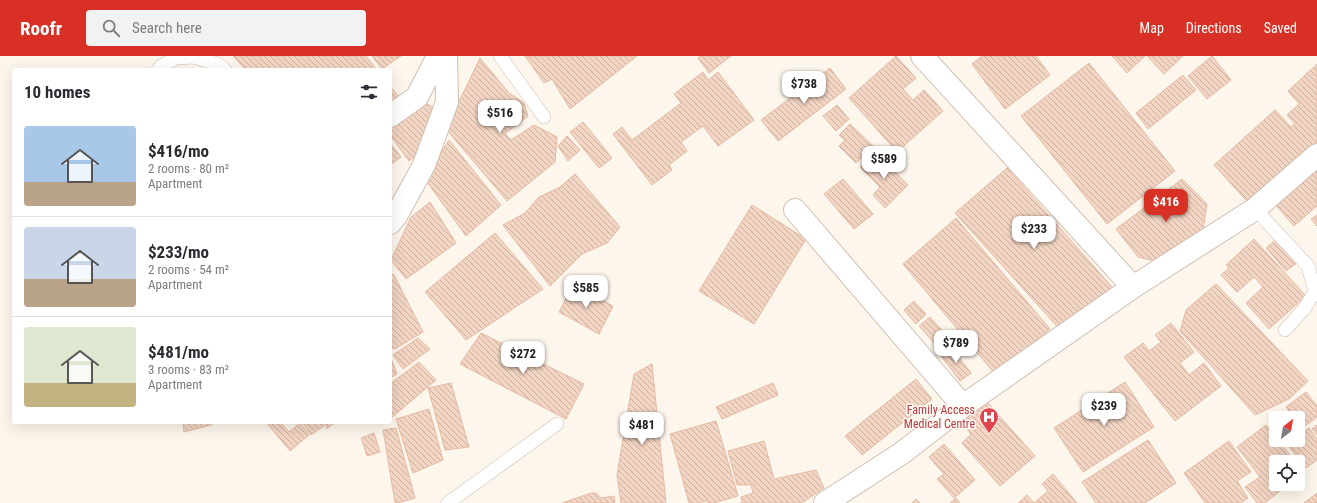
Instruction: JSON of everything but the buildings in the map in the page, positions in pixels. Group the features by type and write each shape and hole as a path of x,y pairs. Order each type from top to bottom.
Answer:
{"street":[{"path":"392,115 417,96 438,56"},
{"path":"392,221 424,165 447,102 446,56"},
{"path":"922,56 1133,288"},
{"path":"825,503 902,453 963,406 1133,288 1255,209 1317,155"},
{"path":"795,210 963,406"}],"lane":[{"path":"500,56 544,117"},
{"path":"160,68 176,58 194,57 218,64 223,68"},
{"path":"1255,209 1308,266 1315,292 1304,309 1285,330"},
{"path":"448,503 557,424"}],"place":[{"name":"Family Access Medical Centre","path":"989,434"}]}
